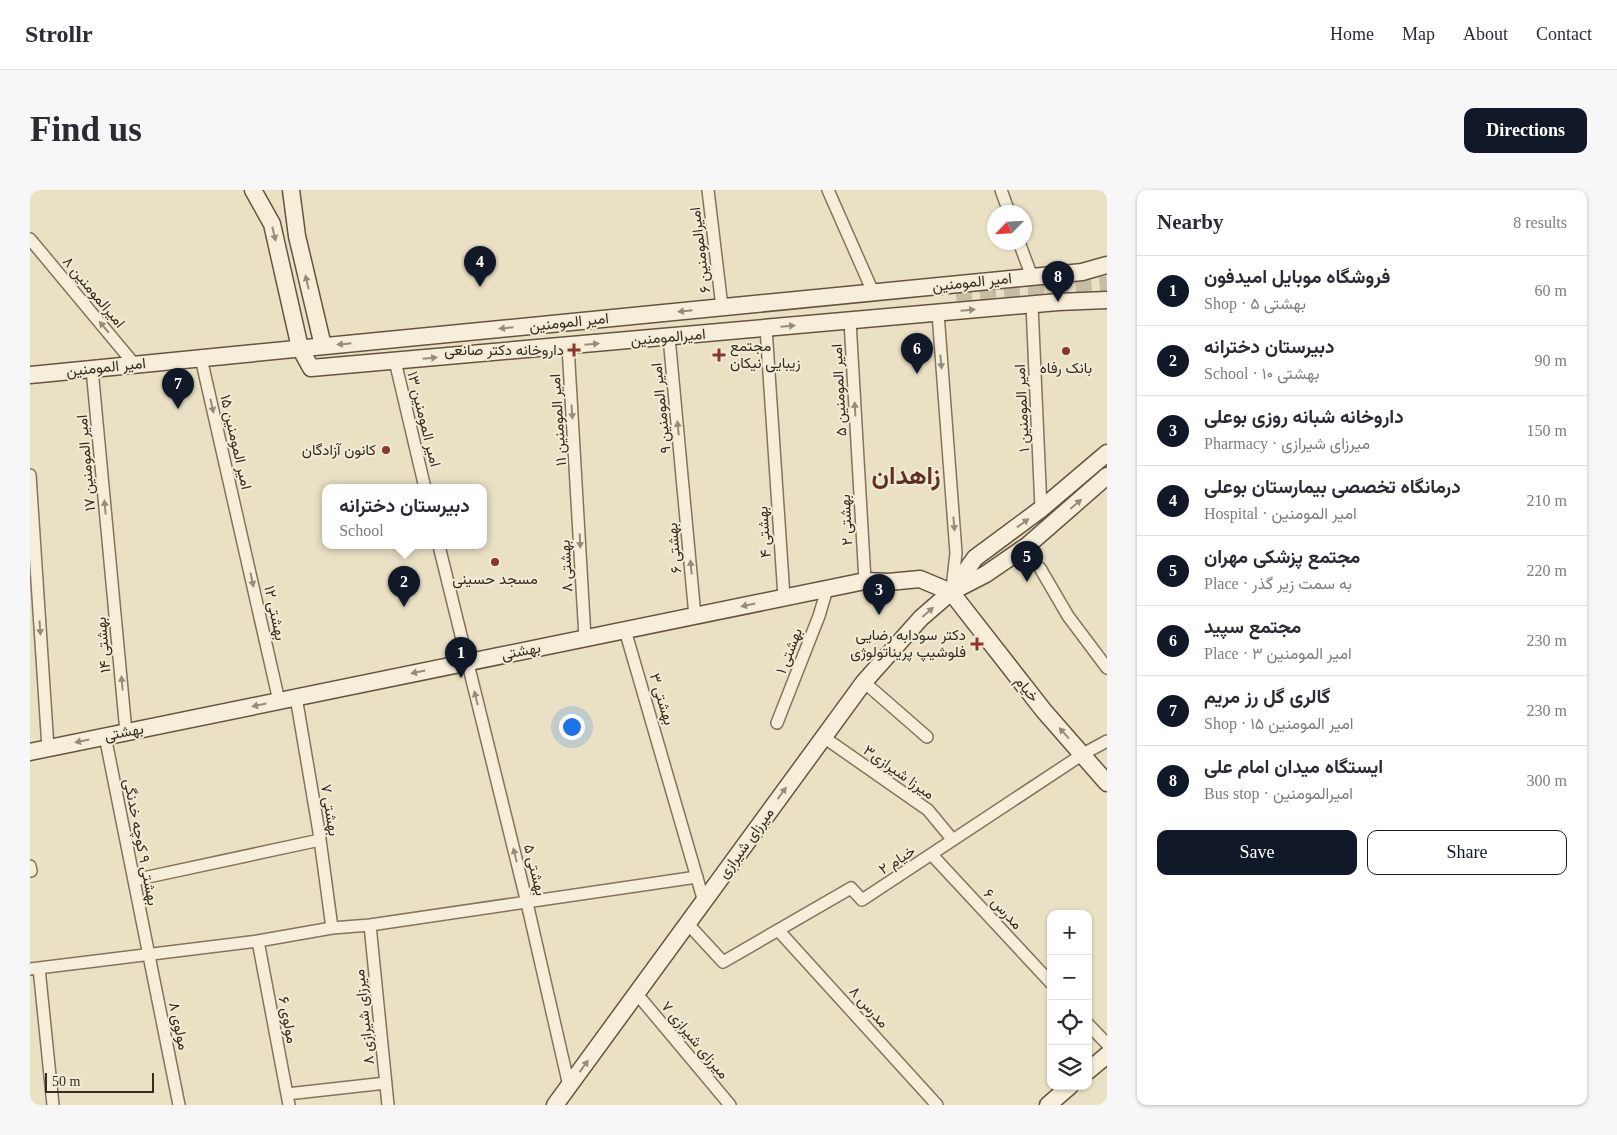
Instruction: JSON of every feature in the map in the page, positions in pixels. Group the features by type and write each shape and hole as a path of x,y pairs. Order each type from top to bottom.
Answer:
{"main road":[{"path":"253,190 272,224 300,348"},
{"path":"291,190 296,236 323,346"},
{"name":"امیر المومنین","path":"30,375 1082,272 1107,265"},
{"path":"743,305 777,309 956,295"},
{"name":"امیرالمومنین","path":"300,348 312,368 1107,300"},
{"path":"951,592 975,558 1041,509 1107,453"},
{"path":"951,592 986,574 1028,545 1107,476"},
{"name":"بهشتی","path":"30,752 865,581 888,582 920,579 951,592"},
{"name":"میرزای شیرازی","path":"555,1105 704,902 822,736 864,682 917,622 951,592"},
{"name":"خیام","path":"951,592 1044,711 1107,783"},
{"path":"1092,1068 1107,1055"},
{"path":"1048,1105 1065,1090"}],"street":[{"name":"امیرالمومنین ۶","path":"708,190 722,307"},
{"path":"828,190 873,292"},
{"path":"1000,190 1006,205"},
{"name":"امیرالمومنین ۸","path":"30,239 135,365"},
{"path":"1023,250 1032,277"},
{"name":"امیر المومنین ۱","path":"1032,305 1041,509"},
{"path":"938,313 956,553 951,592"},
{"name":"امیر المومنین ۵","path":"850,321 858,458"},
{"name":"بهشتی ۴","path":"766,328 784,598"},
{"name":"امیر المومنین ۹","path":"669,337 683,477"},
{"name":"امیر المومنین ۱۱","path":"568,346 577,492"},
{"name":"امیر المومنین ۱۵","path":"201,358 241,532"},
{"name":"امیر المومنین ۱۳","path":"395,361 425,484"},
{"name":"امیر المومنین ۱۷","path":"92,369 110,555"},
{"name":"بهشتی ۲","path":"858,458 865,581"},
{"path":"30,475 48,748"},
{"name":"بهشتی ۶","path":"683,477 695,616"},
{"name":"بهشتی ۸","path":"577,492 585,638"},
{"name":"بهشتی ۱۲","path":"241,532 279,701"},
{"name":"بهشتی ۵","path":"440,549 527,903 569,1086"},
{"name":"بهشتی ۱۴","path":"110,555 126,732"},
{"path":"1040,568 1068,616 1107,668"},
{"name":"بهشتی ۱","path":"777,723 819,616 827,589"},
{"name":"بهشتی ۳","path":"625,630 704,902"},
{"path":"864,682 927,737"},
{"name":"بهشتی ۷","path":"296,697 320,840 332,928"},
{"name":"بهشتی ۹ کوچه خدنگی","path":"104,736 148,953"},
{"name":"میرزا شیرازی۳","path":"822,736 928,810 952,838"},
{"name":"خیام ۲","path":"688,924 723,962 851,888 862,900 932,855 952,838 1083,754 1107,741"},
{"path":"134,880 320,840"},
{"name":"مدرس ۶","path":"932,855 1047,979"},
{"path":"53,1105 34,969 148,953 258,941 332,928 370,926 697,877"},
{"name":"میرزای شیرازی ۸","path":"370,926 388,1105"},
{"name":"مدرس ۸","path":"778,930 937,1105"},
{"name":"مولوی ۶","path":"258,941 288,1099"},
{"name":"مولوی ۸","path":"148,953 179,1105"},
{"name":"میرزای شیرازی ۷","path":"637,994 730,1105"},
{"path":"1092,1028 1107,1044"},
{"path":"288,1099 386,1083"}],"tunnel":[{"path":"956,295 1107,284"}],"place":[{"name":"درمانگاه تخصصی بیمارستان بوعلی","path":"480,287"},
{"name":"ایستگاه میدان امام علی","path":"1058,302"},
{"name":"داروخانه دکتر صانعی","path":"574,350"},
{"name":"بانک رفاه","path":"1066,351"},
{"name":"مجتمع زیبایی نیکان","path":"719,355"},
{"name":"مجتمع سپید","path":"917,374"},
{"name":"گالری گل رز مریم","path":"178,409"},
{"name":"کانون آزادگان","path":"386,450"},
{"name":"مسجد حسینی","path":"495,562"},
{"name":"مجتمع پزشکی مهران","path":"1027,582"},
{"name":"دبیرستان دخترانه","path":"404,607"},
{"name":"داروخانه شبانه روزی بوعلی","path":"879,615"},
{"name":"دکتر سودابه رضایی فلوشیپ پریناتولوژی","path":"977,644"},
{"name":"فروشگاه موبایل امیدفون","path":"461,678"}],"district":[{"name":"زاهدان","path":"906,475"}]}
